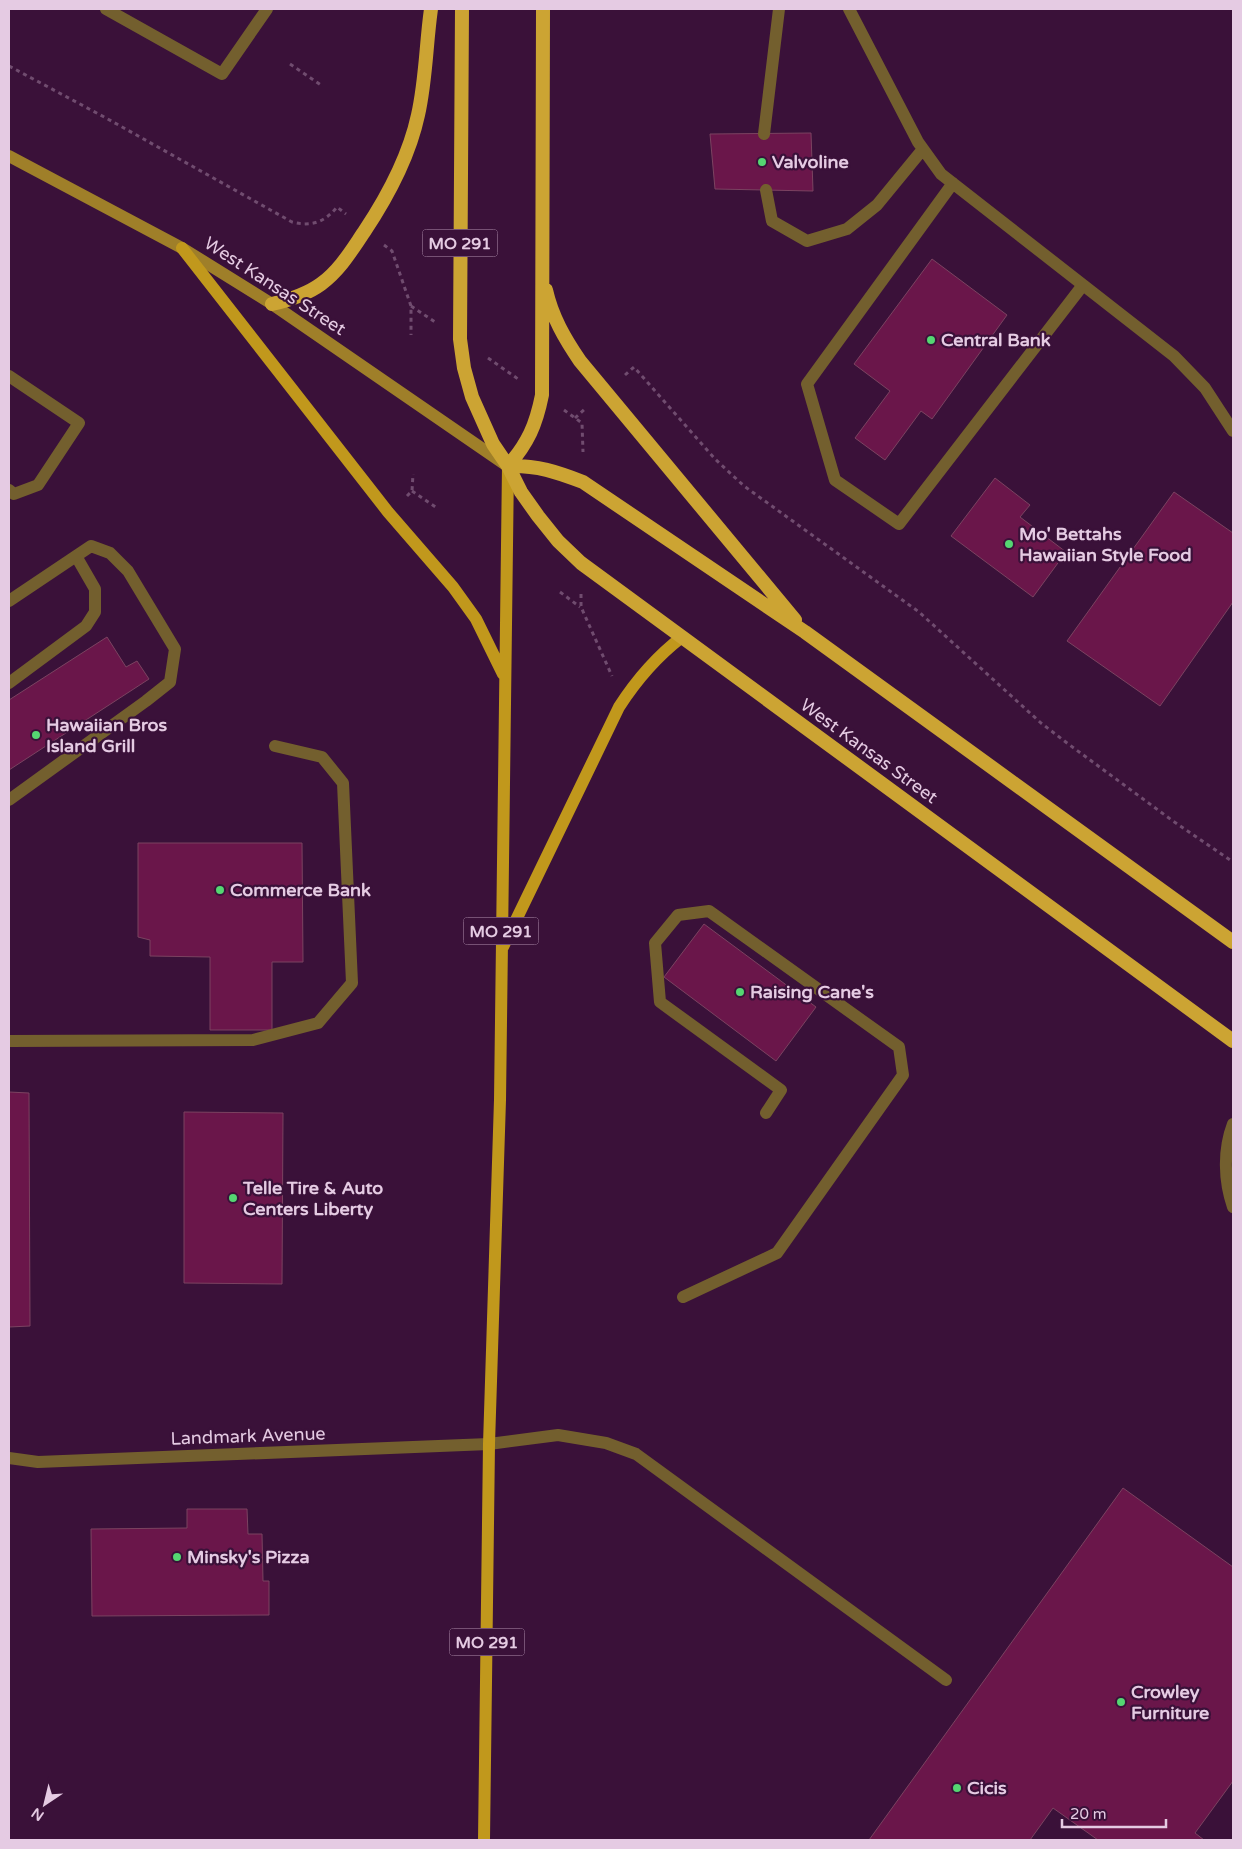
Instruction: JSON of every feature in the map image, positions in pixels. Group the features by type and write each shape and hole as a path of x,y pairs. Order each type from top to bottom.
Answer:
{"highway":[{"path":"272,304 305,294 334,274 347,259 382,205 402,163 418,117 424,85 432,9"},
{"name":"MO 291","path":"462,9 460,339 464,368 472,397 490,437 508,466"},
{"path":"508,466 522,450 533,430 542,395 543,9"},
{"path":"542,273 557,323 567,343 580,361 805,632"},
{"path":"508,466 546,469 583,482 805,632 1233,942"},
{"name":"West Kansas Street","path":"508,466 521,492 538,516 558,541 582,563 1233,1041"}],"main road":[{"name":"West Kansas Street","path":"9,156 182,248 272,304 508,466"},
{"path":"182,248 388,512 453,587 476,619 504,679"},
{"name":"MO 291","path":"484,1840 490,1444 500,1100 508,466"},
{"path":"501,951 619,707 649,666 664,650 682,637"}],"street":[{"path":"106,9 222,74 267,9"},
{"path":"764,134 779,9"},
{"path":"849,9 923,149 941,174 1174,356 1205,388 1233,431"},
{"path":"766,190 772,221 807,241 848,229 877,205 923,149"},
{"path":"953,184 807,384 834,480 899,524 1083,285"},
{"path":"9,376 79,423 38,485 14,494 9,490"},
{"path":"9,601 91,546 110,553 128,571 175,649 170,682 9,800"},
{"path":"9,683 86,626 95,612 94,589 76,556"},
{"path":"9,1041 253,1040 318,1023 352,983 344,783 322,757 275,746"},
{"path":"683,1297 777,1253 903,1075 899,1047 709,911 678,914 655,943 660,1002 781,1090 766,1112"},
{"path":"1233,1124 1228,1137 1226,1167 1229,1194 1233,1207"},
{"name":"Landmark Avenue","path":"9,1458 38,1462 490,1444 558,1434 606,1442 636,1454 946,1680"}],"path":[{"path":"290,64 321,85"},
{"path":"9,66 292,222 302,225 321,221 329,216 337,207"},
{"path":"392,252 411,306 411,335"},
{"path":"411,306 582,422 583,452"},
{"path":"634,367 715,459 744,486 919,612 1041,723 1067,743 1172,821 1233,862"},
{"path":"412,474 412,491 437,508"},
{"path":"581,590 580,607 614,681"},
{"path":"560,592 580,607"}],"building":[{"name":"Valvoline","path":"811,133 813,191 715,189 710,134"},
{"name":"Central Bank","path":"932,259 1007,315 932,419 921,411 885,460 855,438 890,391 854,364"},
{"name":"Mo' Bettahs Hawaiian Style Food","path":"995,478 1030,505 1020,517 1066,552 1033,597 951,536"},
{"path":"1174,492 1233,533 1233,602 1160,706 1067,641"},
{"name":"Hawaiian Bros Island Grill","path":"107,637 126,667 137,661 149,679 9,770 9,700"},
{"name":"Commerce Bank","path":"138,843 302,843 303,962 272,962 272,1030 210,1030 210,957 150,956 150,940 138,937"},
{"name":"Raising Cane's","path":"704,924 816,1007 776,1061 664,977"},
{"path":"9,1092 29,1093 30,1326 9,1327"},
{"name":"Telle Tire & Auto Centers Liberty","path":"184,1112 283,1113 282,1284 184,1283"},
{"path":"1123,1488 1233,1567 1233,1781 1195,1833 1204,1840 1098,1840 1053,1808 1030,1840 869,1840"},
{"name":"Minsky's Pizza","path":"187,1509 247,1509 248,1534 262,1534 263,1581 269,1581 269,1615 92,1616 91,1529 187,1528"}],"place":[{"name":"Valvoline","path":"762,162"},
{"name":"Central Bank","path":"931,340"},
{"name":"Mo' Bettahs Hawaiian Style Food","path":"1009,544"},
{"name":"Hawaiian Bros Island Grill","path":"36,735"},
{"name":"Commerce Bank","path":"220,890"},
{"name":"Raising Cane's","path":"740,992"},
{"name":"Telle Tire & Auto Centers Liberty","path":"233,1198"},
{"name":"Minsky's Pizza","path":"177,1557"},
{"name":"Crowley Furniture","path":"1121,1702"},
{"name":"Cicis","path":"957,1788"}]}
